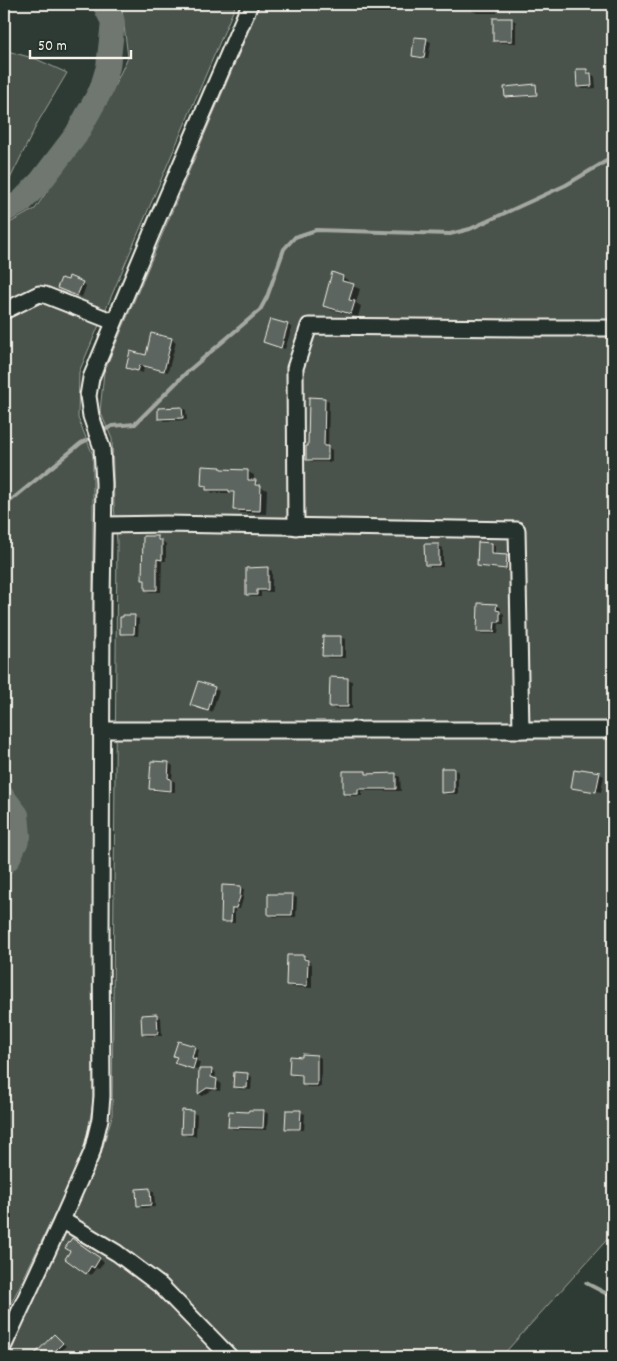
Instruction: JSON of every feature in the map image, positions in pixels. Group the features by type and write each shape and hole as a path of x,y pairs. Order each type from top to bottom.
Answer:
{"street":[{"path":"4,1344 92,1152 102,1102 102,600 104,484 102,448 91,416 88,396 91,378 250,4"},
{"path":"4,311 39,294 114,322"},
{"path":"296,527 295,368 309,326 613,328"},
{"path":"104,526 166,524 517,530 521,730"},
{"path":"102,730 613,730"},
{"path":"62,1220 116,1253 161,1286 230,1357"}],"shaded area":[{"path":"119,4 236,4 79,372 78,418 93,455 93,1102 84,1154 4,1318 4,226 35,209 106,104 128,57 122,10"},
{"path":"260,4 613,4 613,1233 501,1357 6,1357 100,1157 112,1116 117,542 112,439 100,411 104,372"},
{"path":"4,50 36,59 67,73 38,122 9,181 4,182"}],"building":[{"path":"493,18 512,18 512,41 493,41"},
{"path":"414,37 427,38 424,58 412,56"},
{"path":"576,69 587,69 587,73 591,73 592,86 577,87"},
{"path":"536,84 537,95 505,97 504,87"},
{"path":"332,272 343,276 342,281 354,284 349,300 355,301 351,314 323,306"},
{"path":"69,276 83,282 77,296 57,288 61,278 68,280"},
{"path":"270,319 288,324 281,348 263,342"},
{"path":"151,333 172,338 164,371 140,365 138,371 126,368 130,351 146,355"},
{"path":"309,397 325,398 324,446 328,446 328,460 306,460"},
{"path":"182,407 183,418 158,419 158,408"},
{"path":"202,466 248,470 248,480 256,480 255,485 261,485 260,511 233,510 234,492 229,492 229,490 206,490 206,486 201,485"},
{"path":"143,536 158,536 158,540 162,540 162,560 157,559 157,590 145,590 145,580 142,580"},
{"path":"478,542 492,543 492,554 507,555 506,569 477,566"},
{"path":"424,544 439,544 439,565 425,565"},
{"path":"268,567 268,590 257,590 257,595 246,595 246,568"},
{"path":"478,603 497,604 496,610 500,611 500,622 495,622 494,632 477,632"},
{"path":"123,615 135,615 134,634 120,634 120,617 123,617"},
{"path":"323,636 341,636 341,656 322,656"},
{"path":"330,677 348,678 348,707 329,707"},
{"path":"198,681 215,687 208,711 190,705"},
{"path":"151,761 169,762 168,778 171,779 171,791 149,789"},
{"path":"441,768 454,768 454,792 441,793"},
{"path":"581,769 600,772 596,792 571,788 574,770 580,771"},
{"path":"343,771 366,771 366,774 396,773 396,789 358,789 358,794 343,794"},
{"path":"222,885 241,886 236,908 232,908 231,922 221,922"},
{"path":"268,894 293,894 292,915 268,915"},
{"path":"287,955 304,955 304,959 308,960 307,986 286,985"},
{"path":"157,1014 158,1034 142,1034 141,1015"},
{"path":"178,1041 195,1046 192,1058 196,1059 193,1069 174,1063 177,1057 173,1056"},
{"path":"302,1054 317,1055 317,1085 302,1085 302,1075 289,1074 290,1056 302,1057"},
{"path":"199,1069 212,1069 211,1077 217,1079 216,1089 207,1088 198,1094"},
{"path":"234,1072 248,1073 247,1088 233,1087"},
{"path":"182,1110 193,1111 192,1134 181,1134"},
{"path":"249,1110 264,1110 263,1128 228,1127 229,1111 248,1112"},
{"path":"286,1110 301,1110 300,1129 285,1129"},
{"path":"150,1188 151,1205 137,1206 136,1189"},
{"path":"72,1238 100,1258 94,1268 91,1266 86,1274 65,1259 70,1251 65,1248"},
{"path":"54,1334 63,1343 49,1357 32,1357"}],"waterway":[{"path":"4,211 21,202 41,181 76,135 101,90 108,67 113,22 104,4"},
{"path":"101,432 112,426 135,424 187,372 260,310 267,297 284,249 295,237 316,230 450,234 470,229 566,185 613,157"},
{"path":"4,506 81,443 95,436"},
{"path":"4,798 17,815 19,836 8,859 4,863"},
{"path":"586,1283 613,1297"}]}
